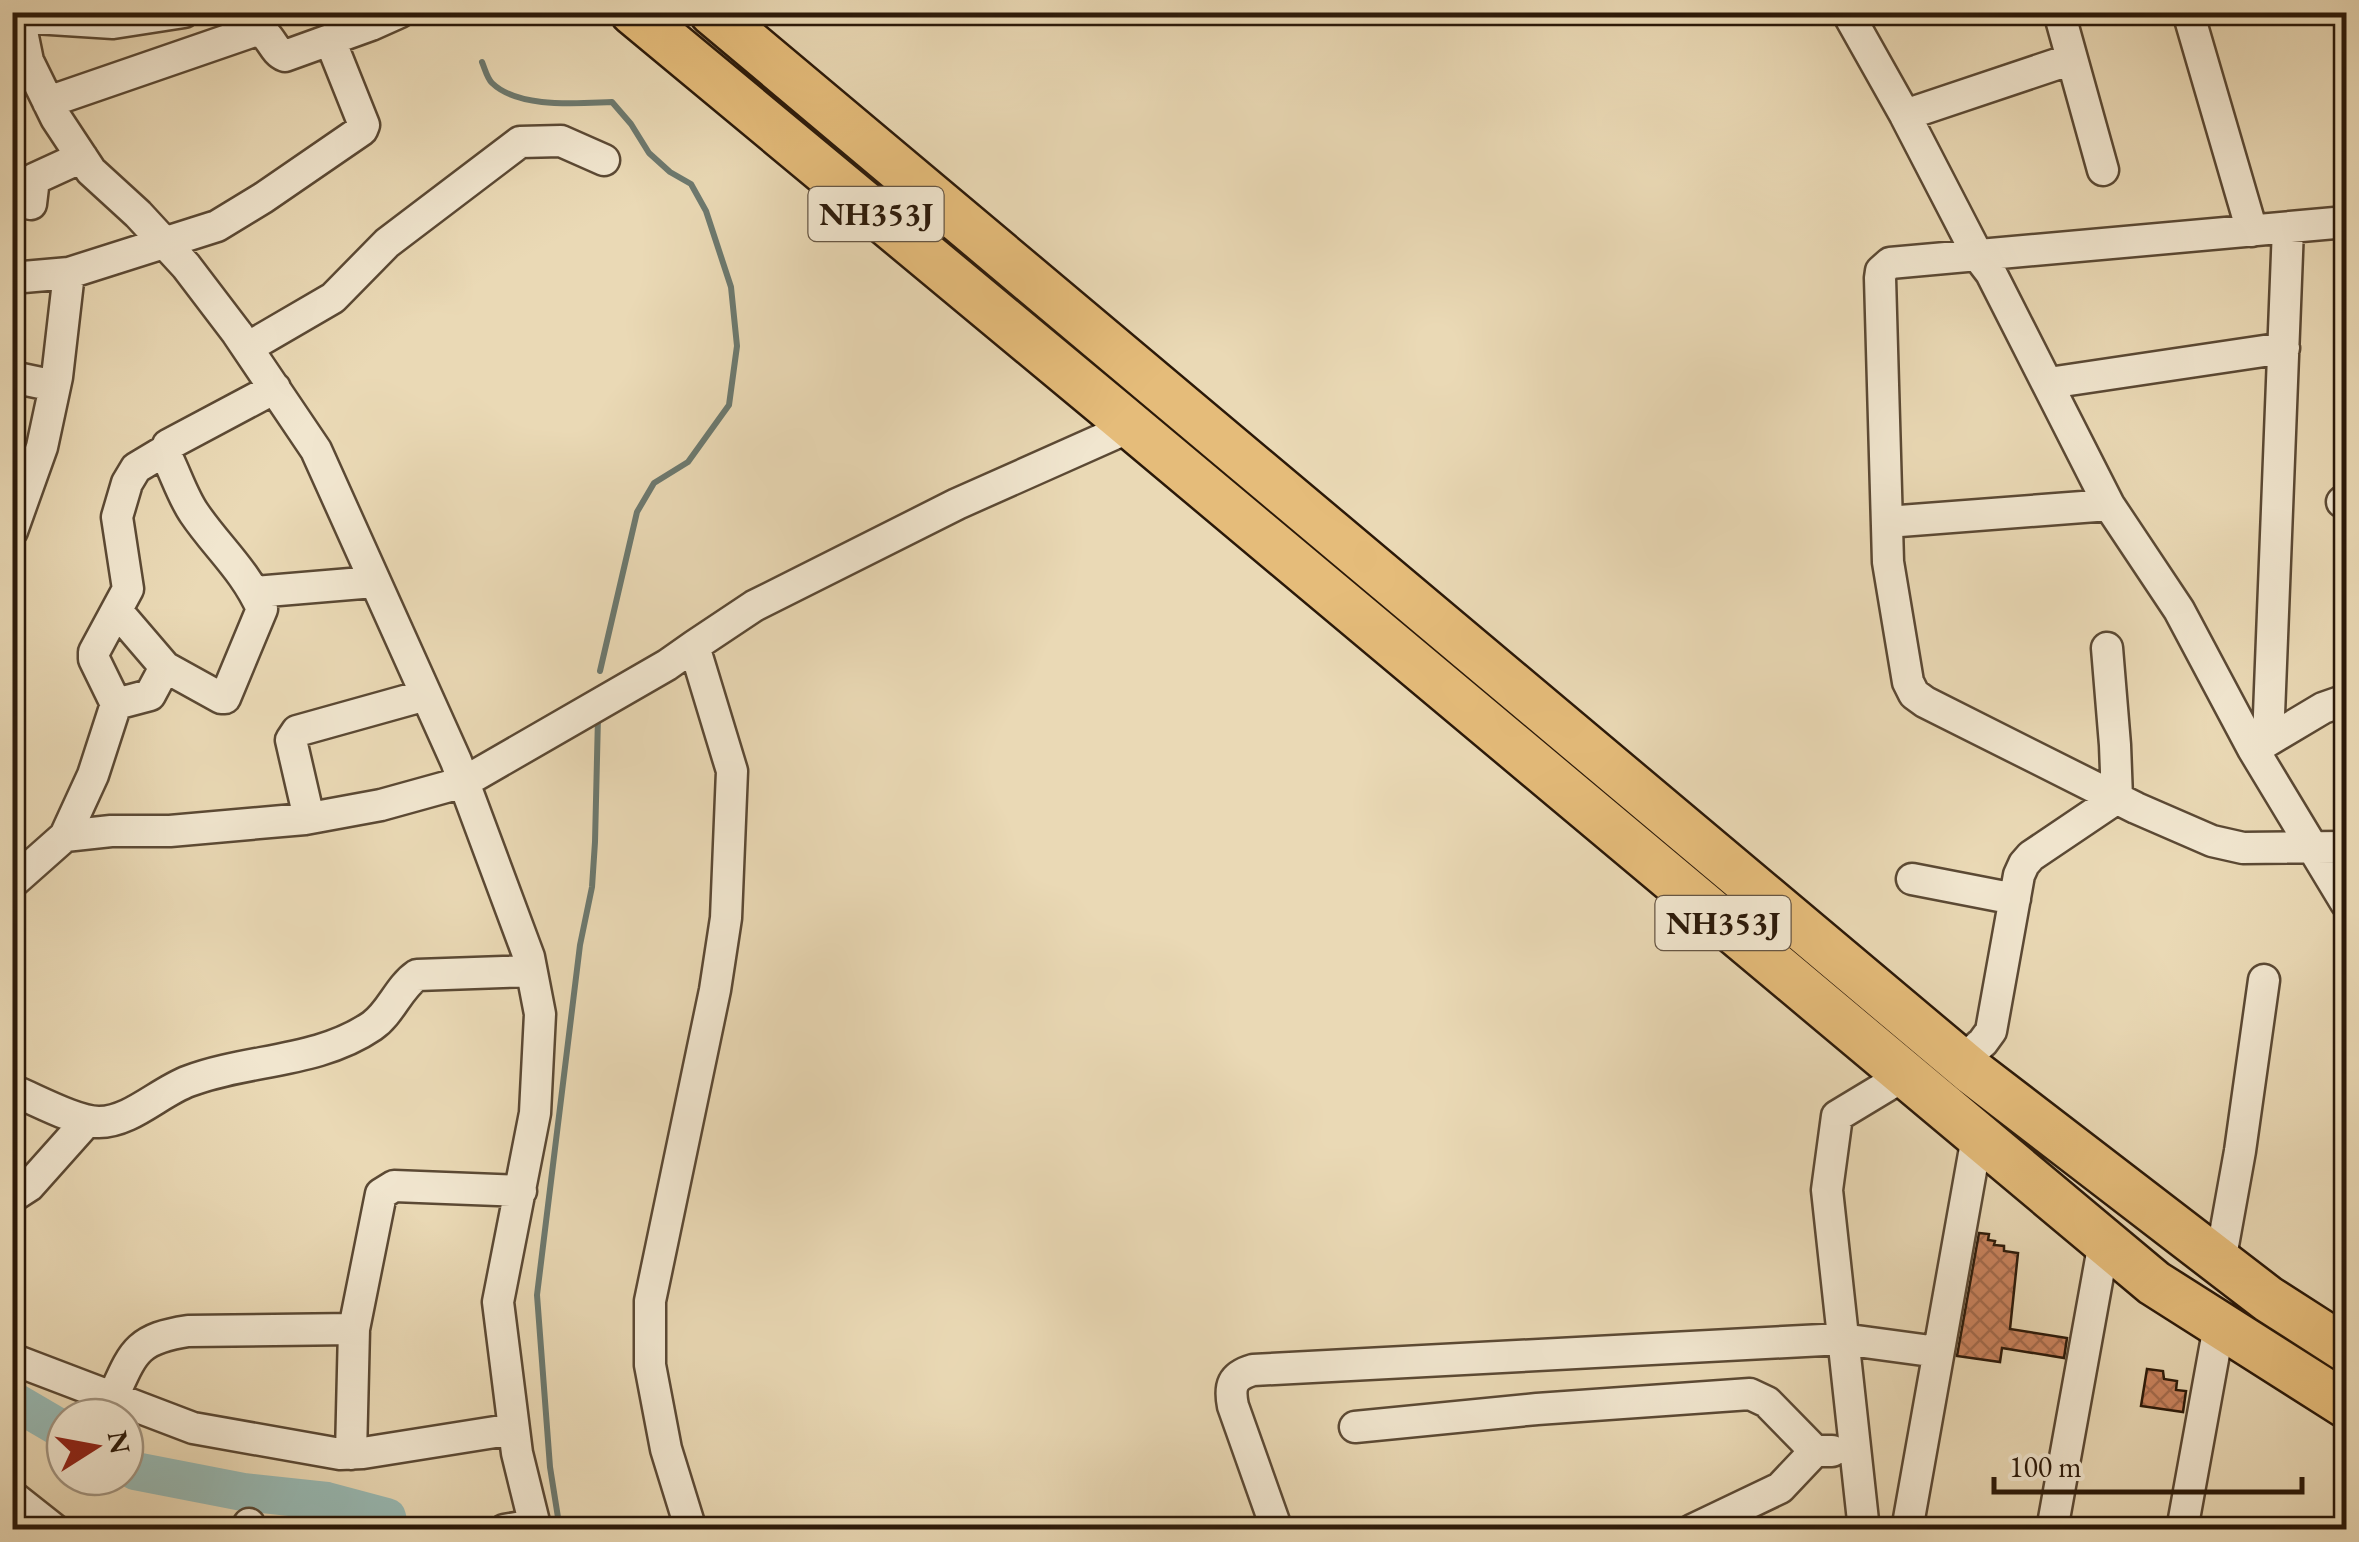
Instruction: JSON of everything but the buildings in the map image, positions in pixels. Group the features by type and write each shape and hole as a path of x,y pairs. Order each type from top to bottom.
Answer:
{"highway":[{"name":"NH353J","path":"633,12 2154,1283 2346,1405"},
{"name":"NH353J","path":"712,12 1961,1062 2268,1299 2346,1349"}],"street":[{"path":"48,102 257,30 266,34 285,56 400,12"},
{"path":"1847,12 1978,256 1991,273 2109,505 2261,745 2312,847 2346,903"},
{"path":"2058,12 2103,170"},
{"path":"2188,12 2252,231"},
{"path":"168,60 169,15 113,24 19,15 28,61 48,102 91,171 186,266 316,450 464,782 529,957 540,1014 535,1113 498,1302 518,1454 535,1527 504,1530"},
{"path":"12,278 69,273 217,226 362,130 364,125 330,40"},
{"path":"1905,115 2072,59"},
{"path":"247,348 333,298 388,243 520,142 561,140 604,160"},
{"path":"12,200 31,204 34,179 82,157"},
{"path":"2346,222 1890,263 1881,271 1888,562 1908,682 1914,694 2116,798 2212,841 2244,848 2346,847"},
{"path":"2261,745 2288,228"},
{"path":"12,530 42,447 55,386 69,273"},
{"path":"2049,383 2284,348"},
{"path":"12,377 55,386"},
{"path":"12,883 65,836 93,776 116,704 94,660 94,652 128,589 118,510 127,482 136,468 168,445 275,388"},
{"path":"65,836 309,818 381,806 464,782 667,665 754,606 1125,421"},
{"path":"117,611 165,667 225,698 262,609 255,592 224,548 193,512 166,450"},
{"path":"1887,522 2109,505"},
{"path":"255,592 374,582"},
{"path":"691,1530 666,1449 650,1366 650,1301 715,990 726,918 732,771 694,646"},
{"path":"2106,648 2116,798"},
{"path":"116,704 150,696 165,667"},
{"path":"309,818 291,740 293,734 426,695"},
{"path":"2261,745 2323,708 2346,700"},
{"path":"1961,1062 1990,1031 2019,875 2030,856 2116,798"},
{"path":"1912,879 2015,898"},
{"path":"12,1090 87,1121 103,1122 191,1080 343,1041 376,1024 417,974 531,970"},
{"path":"2220,1262 2264,980"},
{"path":"1864,1530 1827,1190 1836,1116 1904,1075"},
{"path":"12,1197 29,1186 87,1121"},
{"path":"1906,1530 1977,1137"},
{"path":"352,1454 354,1329 381,1194 394,1186 520,1191"},
{"path":"2052,1530 2104,1242"},
{"path":"2182,1530 2219,1326"},
{"path":"113,1397 132,1356 148,1340 169,1334 354,1329"},
{"path":"1276,1530 1233,1406 1230,1390 1233,1380 1242,1373 1842,1339 1938,1352"},
{"path":"12,1359 107,1397"},
{"path":"1354,1427 1537,1408 1750,1394 1766,1402 1815,1451 1855,1451"},
{"path":"145,1411 216,1434 352,1454 514,1429"},
{"path":"1692,1530 1780,1488 1815,1451"},
{"path":"12,1496 55,1530"}],"waterway":[{"path":"482,62 492,83 517,97 549,103 612,102 649,153 691,184 706,211 731,287 737,346 729,405 688,462 654,483 637,512 600,671"},
{"path":"560,1530 550,1467 537,1295 580,945 592,887 598,717"},
{"path":"12,1400 45,1419"},
{"path":"145,1473 243,1492 327,1501 387,1517 390,1530"}]}
